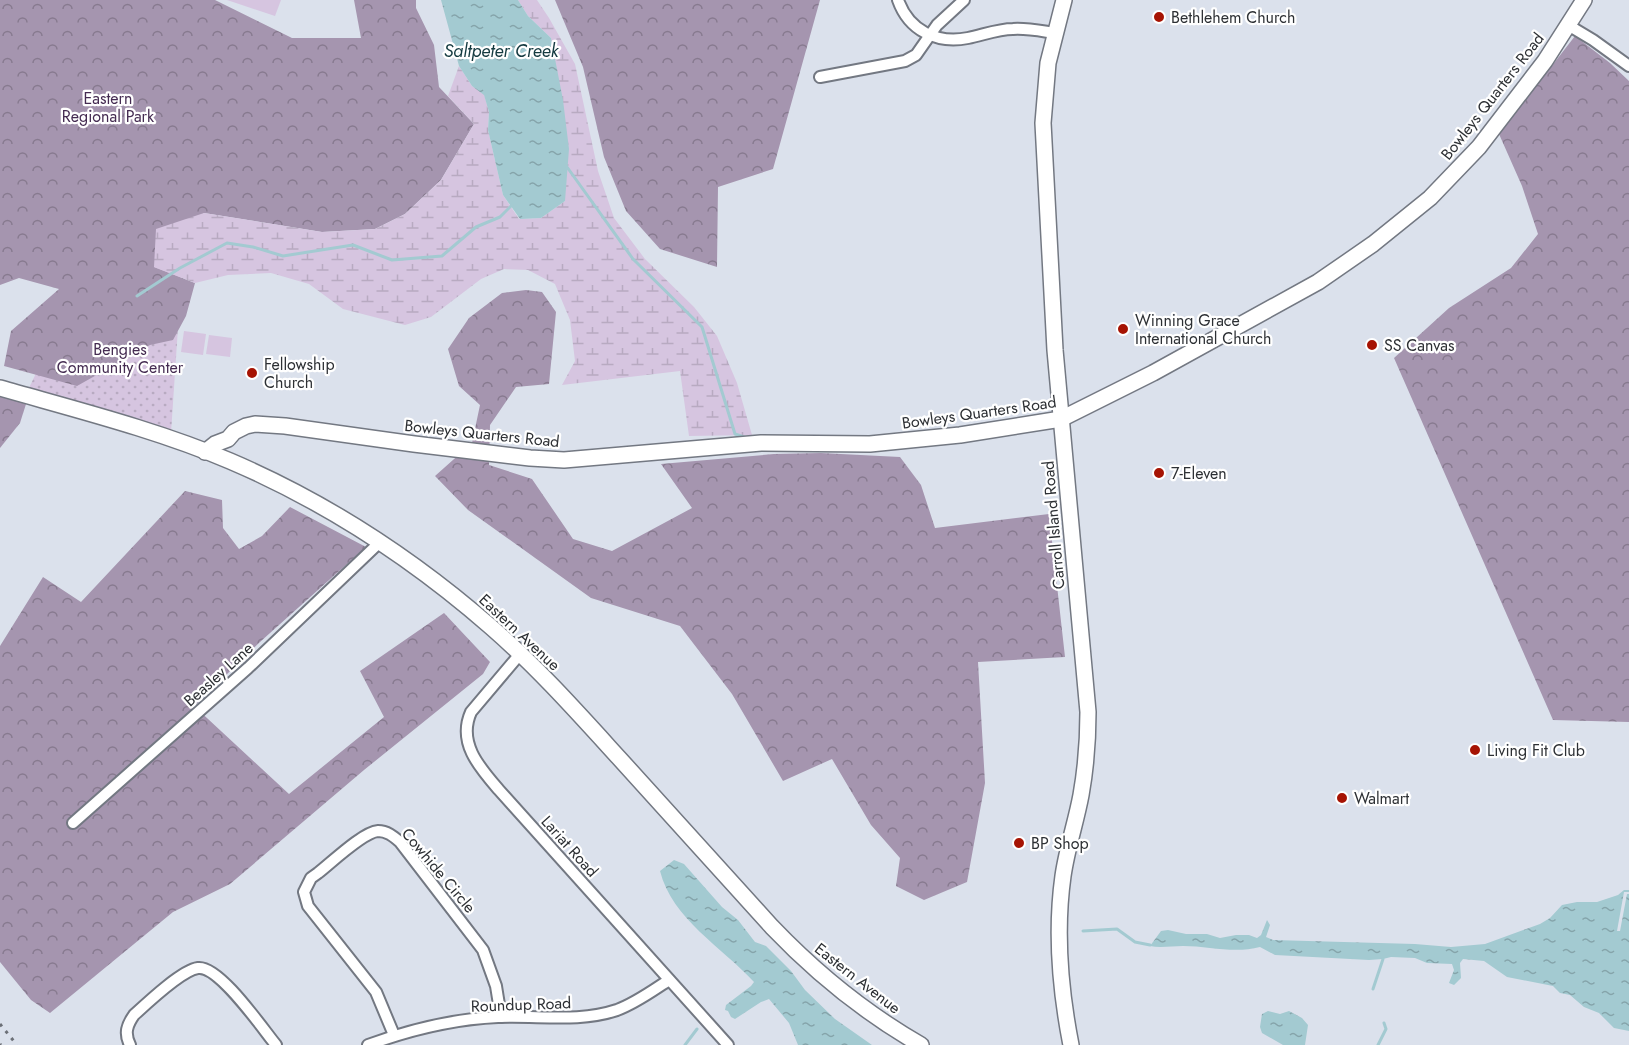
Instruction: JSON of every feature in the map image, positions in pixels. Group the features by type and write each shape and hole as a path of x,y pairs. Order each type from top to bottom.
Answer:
{"street":[{"path":"898,0 911,22 929,36 958,39 1012,28 1054,33"},
{"path":"820,77 905,61 916,55 948,14 964,0"},
{"name":"Carroll Island Road","path":"1064,0 1054,33 1045,84 1043,123 1051,298 1088,722 1083,782 1064,875 1059,931 1062,987 1071,1045"},
{"name":"Bowleys Quarters Road","path":"205,452 215,444 228,440 234,432 246,426 268,424 414,444 564,460 761,443 870,444 960,435 1061,419 1153,373 1318,282 1373,243 1430,198 1458,171 1545,61 1584,0"},
{"path":"1568,25 1629,66"},
{"name":"Eastern Avenue","path":"0,388 103,418 227,460 310,500 380,542 449,593 520,654 580,715 772,927 809,964 848,997 921,1045"},
{"path":"227,460 231,450 228,440"},
{"name":"Beasley Lane","path":"73,823 248,668 380,542"},
{"name":"Lariat Road","path":"520,654 471,712 467,721 467,744 475,761 728,1045"},
{"name":"Cowhide Circle","path":"394,1035 376,992 365,975 308,906 304,892 311,879 318,873 365,837 377,831 387,832 400,842 480,944 494,977 501,1017"},
{"path":"130,1045 126,1033 134,1015 185,972 196,968 210,970 216,974 276,1045"},
{"name":"Roundup Road","path":"368,1045 394,1035 459,1022 501,1017 577,1017 604,1014 626,1006 669,980"}],"green space":[{"name":"Eastern Regional Park","path":"0,0 215,0 292,38 361,38 354,0 416,0 416,8 434,45 439,87 474,124 441,180 405,214 375,229 322,232 204,213 154,267 195,283 186,316 173,340 150,345 77,386 4,366 11,331 59,289 19,278 0,285"},
{"path":"227,0 281,0 275,16"},
{"path":"518,0 537,0 575,64 598,171 614,218 645,259 694,307 717,336 737,383 752,435 689,436 680,371 562,385 575,361 570,320 555,284 528,270 504,269 481,279 431,317 405,325 343,309 309,284 271,273 228,275 195,283 154,267 156,229 204,213 322,232 375,229 405,214 441,180 474,124 448,96 459,66 472,86 484,94 489,112 488,130 503,195 519,219 541,218 565,201 551,38 528,16"},
{"path":"555,0 820,0 773,169 718,187 717,267 660,249 626,211 604,157 583,67"},
{"path":"1575,36 1629,81 1629,722 1553,720 1394,358 1449,308 1511,268 1538,234 1522,186 1499,134"},
{"name":"Bengies Community Center","path":"184,237 171,433 28,390 51,342"},
{"path":"526,290 542,292 556,312 549,384 516,387 490,425 489,465 532,479 573,539 612,551 692,508 661,464 774,454 821,453 900,457 921,485 935,528 1049,514 1065,657 978,662 985,783 967,882 924,900 896,886 900,858 871,825 832,759 783,781 732,694 680,626 591,598 468,510 435,476 472,443 480,405 459,386 448,349 469,318 502,293"},
{"path":"184,331 206,334 203,355 181,352"},
{"path":"209,335 232,338 230,357 206,354"},
{"path":"0,396 26,404 20,423 0,448"},
{"path":"185,491 222,500 223,528 239,549 262,536 290,507 366,547 260,642 194,706 289,794 384,717 360,671 444,613 490,662 483,674 364,770 230,884 173,912 50,1013 31,1000 0,962 0,646 43,577 81,602"}],"water":[{"name":"Saltpeter Creek","path":"441,0 518,0 528,16 551,38 563,100 569,149 565,201 541,218 520,219 503,195 488,130 489,112 484,95 472,86 459,66"},
{"path":"674,860 684,864 722,907 738,920 755,942 766,946 791,971 805,990 835,1019 872,1045 798,1045 789,1023 769,999 735,1019 731,1017 725,1010 726,1005 754,982 675,904 660,871"},
{"path":"1624,890 1629,890 1629,892 1624,892 1617,931 1620,931 1627,894 1629,894 1629,1031 1614,1028 1599,1013 1584,1007 1570,995 1560,993 1553,986 1507,977 1484,961 1463,959 1460,963 1461,978 1454,985 1449,983 1454,970 1452,964 1427,963 1415,958 1391,957 1369,960 1275,955 1260,947 1231,950 1193,946 1150,946 1161,931 1168,930 1186,934 1207,934 1220,938 1249,935 1257,938 1261,935 1267,920 1270,925 1266,937 1273,940 1451,947 1485,944 1540,924 1550,918 1562,905 1597,902 1618,895"},
{"path":"1268,1011 1280,1014 1289,1011 1302,1018 1308,1025 1305,1045 1283,1045 1262,1033 1260,1027 1262,1014"}],"waterway":[{"path":"567,167 633,259 702,327 735,434 744,437"},
{"name":"Saltpeter Creek","path":"137,296 180,268 227,243 253,247 283,256 353,245 392,260 442,256 476,227 500,217 512,205"},
{"path":"1083,931 1117,929 1135,942 1150,945"},
{"path":"1373,989 1383,959"},
{"path":"1378,1045 1386,1029 1384,1023"},
{"path":"685,1045 697,1029"}],"railway":[{"path":"0,1024 17,1045"}],"place":[{"name":"Bethlehem Church","path":"1159,17"},
{"name":"Winning Grace International Church","path":"1123,329"},
{"name":"SS Canvas","path":"1372,345"},
{"name":"Fellowship Church","path":"252,373"},
{"name":"7-Eleven","path":"1159,473"},
{"name":"Living Fit Club","path":"1475,750"},
{"name":"Walmart","path":"1342,798"},
{"name":"BP Shop","path":"1019,843"}]}
